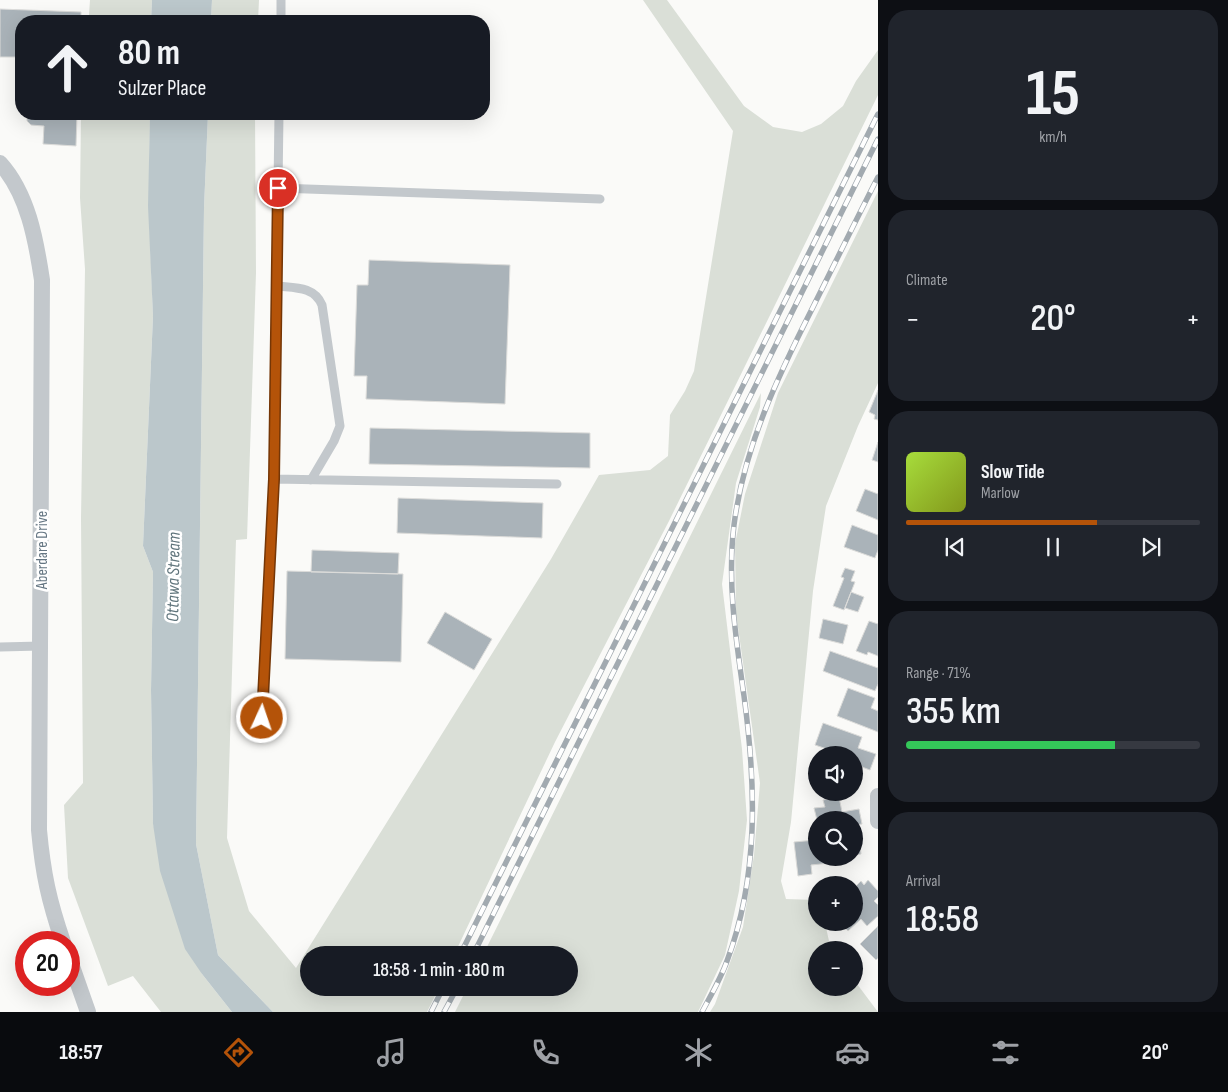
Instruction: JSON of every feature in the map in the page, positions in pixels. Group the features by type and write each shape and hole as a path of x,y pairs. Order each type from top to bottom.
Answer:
{"street":[{"name":"Aberdare Drive","path":"0,163 21,197 33,231 42,280 40,830 46,890 59,931"},
{"path":"878,796 878,821"},
{"path":"80,989 88,1012"}],"lane":[{"path":"281,0 281,15"},
{"path":"262,718 274,479 279,120"},
{"path":"278,188 600,199"},
{"path":"276,286 306,290 319,298 322,305 340,426 334,442 311,480"},
{"path":"274,479 557,484"},
{"path":"0,647 41,646"}],"shaded area":[{"path":"90,0 152,0 151,15 89,15"},
{"path":"212,0 259,0 258,15 211,15"},
{"path":"643,0 667,0 744,106 773,127 802,132 821,124 843,106 856,81 878,50 878,95 669,521 555,742 458,946 310,946 551,559 599,475 650,470 668,456 670,415 685,391 694,371 733,131"},
{"path":"81,120 150,120 149,210 153,316 143,546 153,572 151,690 153,824 202,974 232,1012 161,1012 133,976 108,986 68,878 64,805 83,783 81,518 85,269 80,198"},
{"path":"208,120 255,120 256,273 247,539 236,540 227,838 249,911 296,968 300,962 300,996 435,996 427,1012 273,1012 218,955 196,844 204,208"},
{"path":"878,191 878,383 858,426 826,506 813,591 791,822 781,881 786,899 808,900 808,931 827,931 829,941 808,941 808,996 863,996 863,992 878,1012 710,1012 715,1004 743,927 754,855 760,783 736,613 735,544 745,494 778,393"},
{"path":"761,393 760,407 736,483 722,584 742,749 747,820 739,891 725,955 698,1012 455,1012 463,996 578,996 578,946 487,946"}],"water":[{"path":"152,0 212,0 211,15 151,15"},
{"name":"Ottawa Stream","path":"150,120 208,120 204,208 196,844 218,955 273,1012 232,1012 185,949 160,871 153,824 151,690 153,572 143,546 153,316 148,206"}],"building":[{"path":"0,9 81,12 81,15 15,15 15,57 0,57"},
{"path":"77,120 76,146 43,144 44,126 31,125 27,121"},
{"path":"369,260 510,265 505,404 366,399 367,376 354,376 357,285 368,285"},
{"path":"878,390 878,420 874,419 875,415 869,412"},
{"path":"370,428 590,433 590,468 369,464"},
{"path":"878,442 878,462 872,460"},
{"path":"865,489 878,494 878,520 856,511"},
{"path":"398,498 543,503 542,538 397,533"},
{"path":"852,525 878,535 878,550 875,558 844,547"},
{"path":"312,550 399,553 398,574 311,572"},
{"path":"845,568 855,571 851,581 855,582 844,610 833,606 844,578 841,577"},
{"path":"287,571 403,574 401,662 285,659"},
{"path":"851,592 864,597 858,612 845,608"},
{"path":"445,612 492,639 474,670 427,643"},
{"path":"823,619 848,625 843,644 819,638"},
{"path":"869,621 878,624 878,656 868,652 867,655 856,651"},
{"path":"830,651 878,668 878,684 875,691 823,671"},
{"path":"848,688 875,698 871,708 878,711 878,732 837,716"},
{"path":"823,723 862,737 859,746 815,745"},
{"path":"863,750 876,754 870,770 863,767"},
{"path":"823,801 840,801 842,811 815,811 814,808 825,807"},
{"path":"808,841 808,866 811,866 812,874 798,876 794,842"},
{"path":"868,880 878,891 878,897 874,901 878,905 878,916 867,926 863,921 863,884 864,885"},
{"path":"878,926 878,958 876,960 863,947 863,941"}],"railway":[{"path":"464,946 878,114"},
{"path":"477,946 878,139"},
{"path":"702,1012 725,967 745,896 750,863 752,830 751,763 735,632 731,568 734,525 739,496 754,440 775,386 878,177"},
{"path":"431,1012 439,996"},
{"path":"444,1012 453,996"}],"route":[{"path":"262,718 274,479 278,188"}]}
